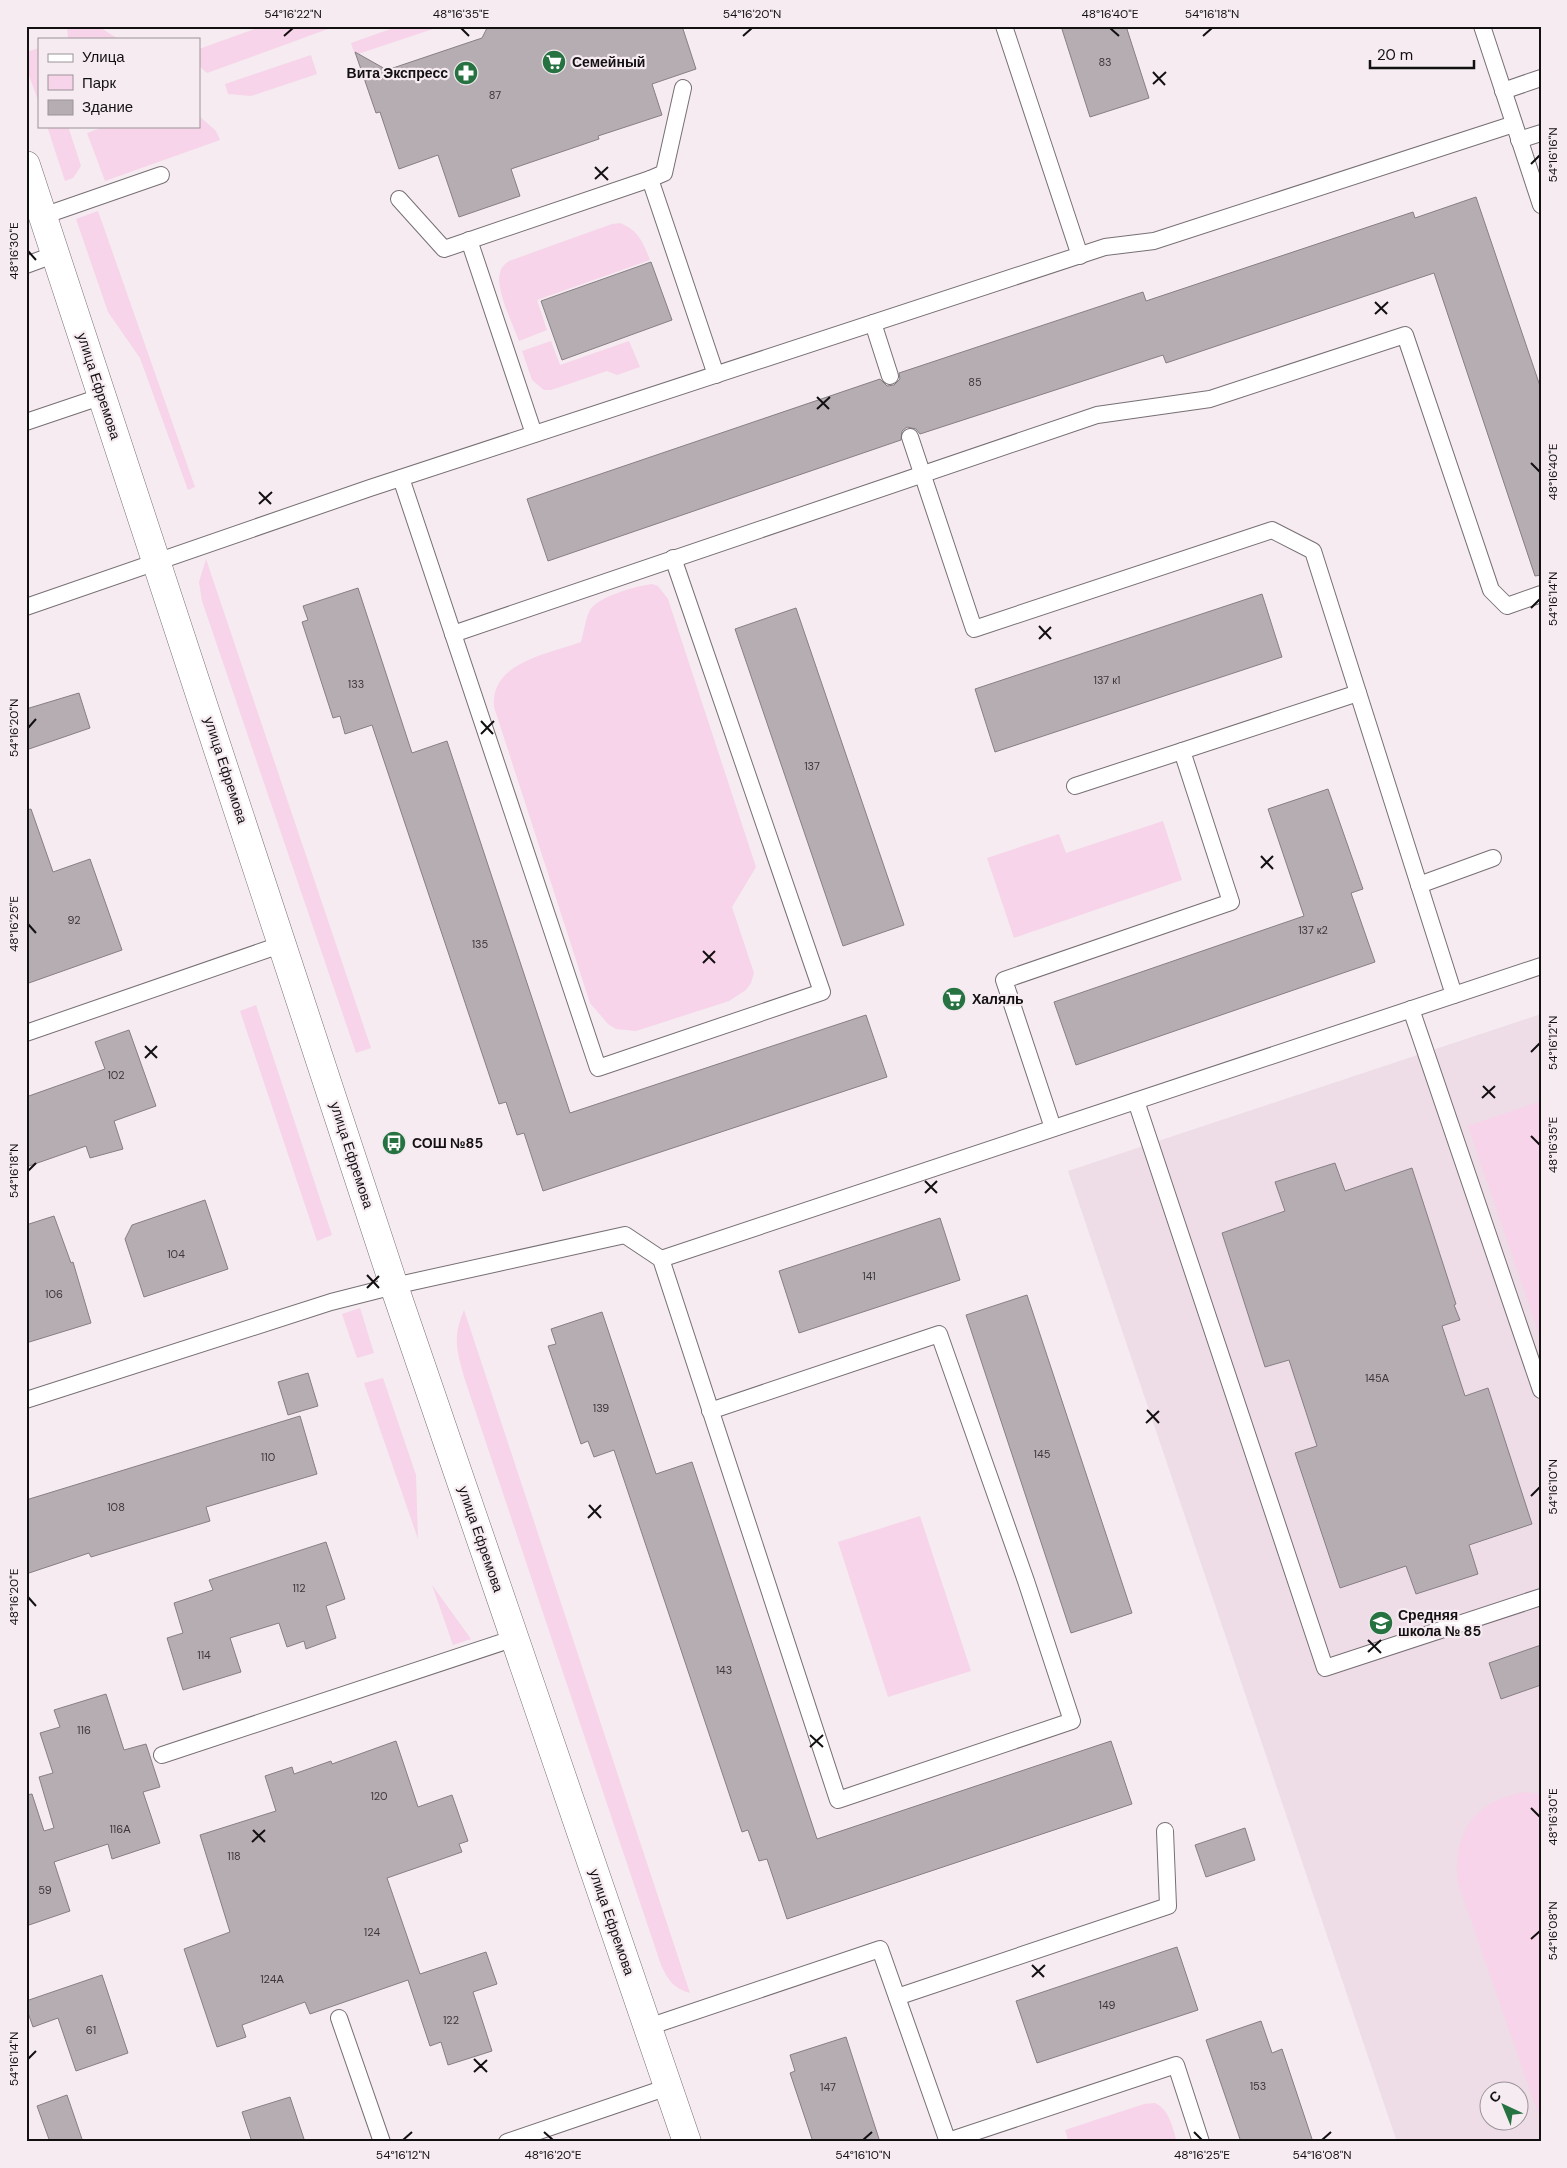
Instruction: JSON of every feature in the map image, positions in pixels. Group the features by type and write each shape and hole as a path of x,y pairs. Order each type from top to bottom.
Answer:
{"street":[{"name":"улица Ефремова","path":"26,165 158,561 394,1286 687,2142"}],"lane":[{"path":"1004,26 1080,256"},
{"path":"1482,26 1541,206"},
{"path":"1503,91 1541,78"},
{"path":"399,199 444,249 650,179 664,173 683,88"},
{"path":"26,607 401,478 1105,247 1154,241 1514,124"},
{"path":"1519,140 1541,133"},
{"path":"43,216 161,175"},
{"path":"650,179 716,375"},
{"path":"468,240 534,434"},
{"path":"26,265 56,254"},
{"path":"873,323 890,376"},
{"path":"453,634 1097,415 1210,399 1405,335 1491,590 1507,606 1541,594"},
{"path":"26,422 103,396"},
{"path":"910,437 974,629 1272,530 1313,551 1454,995"},
{"path":"401,478 598,1068 822,992 673,558"},
{"path":"1075,786 1358,694"},
{"path":"1053,1128 1004,980 1231,902 1182,751"},
{"path":"1419,884 1494,858"},
{"path":"26,1034 282,944"},
{"path":"661,1259 1541,966"},
{"path":"1411,1009 1541,1390"},
{"path":"1136,1101 1325,1668 1541,1597"},
{"path":"26,1400 290,1314 394,1286 625,1235 661,1259 710,1410 838,1800 1072,1721 1026,1581 939,1334 710,1410"},
{"path":"162,1755 515,1638"},
{"path":"897,1997 1168,1906 1165,1831"},
{"path":"648,2027 880,1949 948,2142 1176,2065 1201,2142"},
{"path":"340,2018 382,2142"},
{"path":"507,2142 668,2087"}],"shaded area":[{"name":"Средняя школа № 85","path":"1541,1014 1541,2142 1397,2142 1068,1171"}],"green space":[{"path":"67,26 98,26 116,38 68,38"},
{"path":"263,26 336,26 207,73 200,67 200,49"},
{"path":"399,26 442,26 355,55 351,43"},
{"path":"38,48 38,100 26,67 26,52"},
{"path":"311,55 317,74 251,96 228,94 225,84"},
{"path":"200,117 216,131 220,140 105,181 87,133 101,128 200,128"},
{"path":"48,128 69,128 81,166 73,178 65,181"},
{"path":"98,211 195,487 188,490 140,358 108,312 76,219"},
{"path":"620,223 636,233 650,260 537,300 547,330 519,341 505,307 500,288 499,280 503,266 509,261 612,224"},
{"path":"551,341 560,365 629,341 640,367 617,375 607,371 551,390 544,390 532,380 522,351"},
{"path":"206,559 371,1048 356,1053 202,601 199,582"},
{"path":"652,584 658,586 668,599 756,867 732,907 754,973 751,983 746,990 729,1001 636,1031 616,1029 608,1024 590,1003 494,707 495,692 501,680 511,670 538,656 581,642 589,612 599,602 617,593"},
{"path":"1163,821 1182,880 1014,938 987,858 1059,834 1066,853"},
{"path":"256,1005 332,1235 317,1241 240,1011"},
{"path":"1541,1101 1541,1340 1468,1126"},
{"path":"360,1308 374,1353 357,1358 342,1314"},
{"path":"464,1310 690,1993 672,1983 661,1965 465,1380 457,1345 458,1329"},
{"path":"383,1378 416,1475 418,1539 364,1383"},
{"path":"920,1516 971,1671 888,1697 838,1542"},
{"path":"432,1585 471,1639 453,1645"},
{"path":"1525,1792 1541,1794 1541,2122 1530,2090 1530,2080 1526,2080 1458,1883 1457,1865 1459,1848 1463,1834 1470,1821 1493,1802"},
{"path":"1155,2103 1167,2114 1177,2142 1069,2142 1065,2130 1144,2104"}],"building":[{"path":"488,26 682,26 696,69 652,84 662,115 598,136 599,139 511,169 520,196 459,217 438,155 399,169 380,112 376,113 355,52 387,70 482,38"},
{"path":"1061,26 1126,26 1149,98 1090,117"},
{"path":"1476,197 1541,389 1541,575 1535,576 1434,273 1166,363 1163,355 920,434 916,429 907,427 902,431 901,440 548,561 527,499 880,379 887,386 894,385 900,379 899,373 1143,292 1146,301 1413,212 1415,218"},
{"path":"651,262 672,320 562,360 541,301"},
{"path":"358,588 412,753 447,741 570,1113 866,1015 887,1077 543,1191 524,1133 517,1135 506,1102 499,1104 372,725 345,734 340,716 333,718 302,622 308,620 303,606"},
{"path":"1262,594 1282,657 995,752 975,689"},
{"path":"796,608 904,925 843,946 735,629"},
{"path":"79,693 90,728 26,750 26,709"},
{"path":"1328,789 1363,889 1351,893 1375,962 1076,1065 1054,1002 1304,916 1268,809"},
{"path":"31,809 53,872 90,859 122,950 26,984 26,810"},
{"path":"129,1030 156,1106 114,1121 123,1149 90,1158 86,1146 26,1167 26,1097 105,1069 95,1042"},
{"path":"1335,1163 1345,1191 1412,1168 1460,1320 1442,1326 1465,1396 1488,1388 1532,1524 1469,1545 1478,1574 1416,1594 1406,1566 1340,1588 1295,1453 1317,1446 1289,1360 1265,1367 1222,1233 1285,1211 1275,1182"},
{"path":"205,1200 228,1269 144,1297 125,1239 132,1225"},
{"path":"54,1216 71,1263 73,1262 91,1323 26,1343 26,1225"},
{"path":"940,1218 960,1280 799,1333 779,1271"},
{"path":"1027,1295 1132,1613 1071,1633 966,1315"},
{"path":"602,1312 656,1474 692,1462 817,1839 1111,1741 1132,1804 787,1919 767,1859 759,1861 748,1830 742,1832 614,1450 594,1457 588,1441 581,1444 548,1346 556,1344 551,1329"},
{"path":"308,1373 318,1406 288,1415 278,1382"},
{"path":"300,1416 317,1474 206,1507 210,1521 91,1557 89,1553 26,1574 26,1500"},
{"path":"326,1542 345,1599 326,1606 336,1638 306,1649 304,1641 287,1647 279,1623 230,1638 241,1672 183,1690 167,1638 183,1633 174,1603 213,1590 209,1580"},
{"path":"1541,1645 1541,1685 1501,1699 1489,1663"},
{"path":"106,1694 124,1750 146,1744 160,1787 143,1792 160,1843 112,1859 108,1844 54,1862 70,1911 26,1926 26,1795 32,1794 44,1831 54,1828 39,1777 53,1773 40,1733 60,1727 54,1710"},
{"path":"396,1741 418,1807 452,1795 468,1841 459,1844 462,1852 387,1878 420,1974 486,1952 497,1984 473,1992 492,2051 448,2065 441,2042 430,2046 408,1980 310,2014 305,2002 242,2025 246,2037 217,2047 184,1949 230,1932 200,1835 276,1811 265,1776 292,1767 294,1774 331,1761 332,1764"},
{"path":"1245,1828 1255,1860 1206,1877 1195,1845"},
{"path":"1177,1947 1198,2010 1037,2063 1016,2001"},
{"path":"102,1975 128,2053 76,2071 58,2018 33,2027 26,2007 26,2001"},
{"path":"1261,2021 1272,2053 1282,2049 1313,2142 1241,2142 1206,2040"},
{"path":"846,2037 880,2142 813,2142 790,2073 795,2071 790,2055"},
{"path":"67,2095 83,2142 50,2142 37,2106"},
{"path":"290,2097 305,2142 252,2142 242,2112"}],"place":[{"name":"Семейный","path":"554,62"},
{"name":"Вита Экспресс","path":"466,73"},
{"name":"Халяль","path":"954,999"},
{"name":"СОШ №85","path":"394,1143"},
{"name":"Средняя школа № 85","path":"1381,1623"}]}
